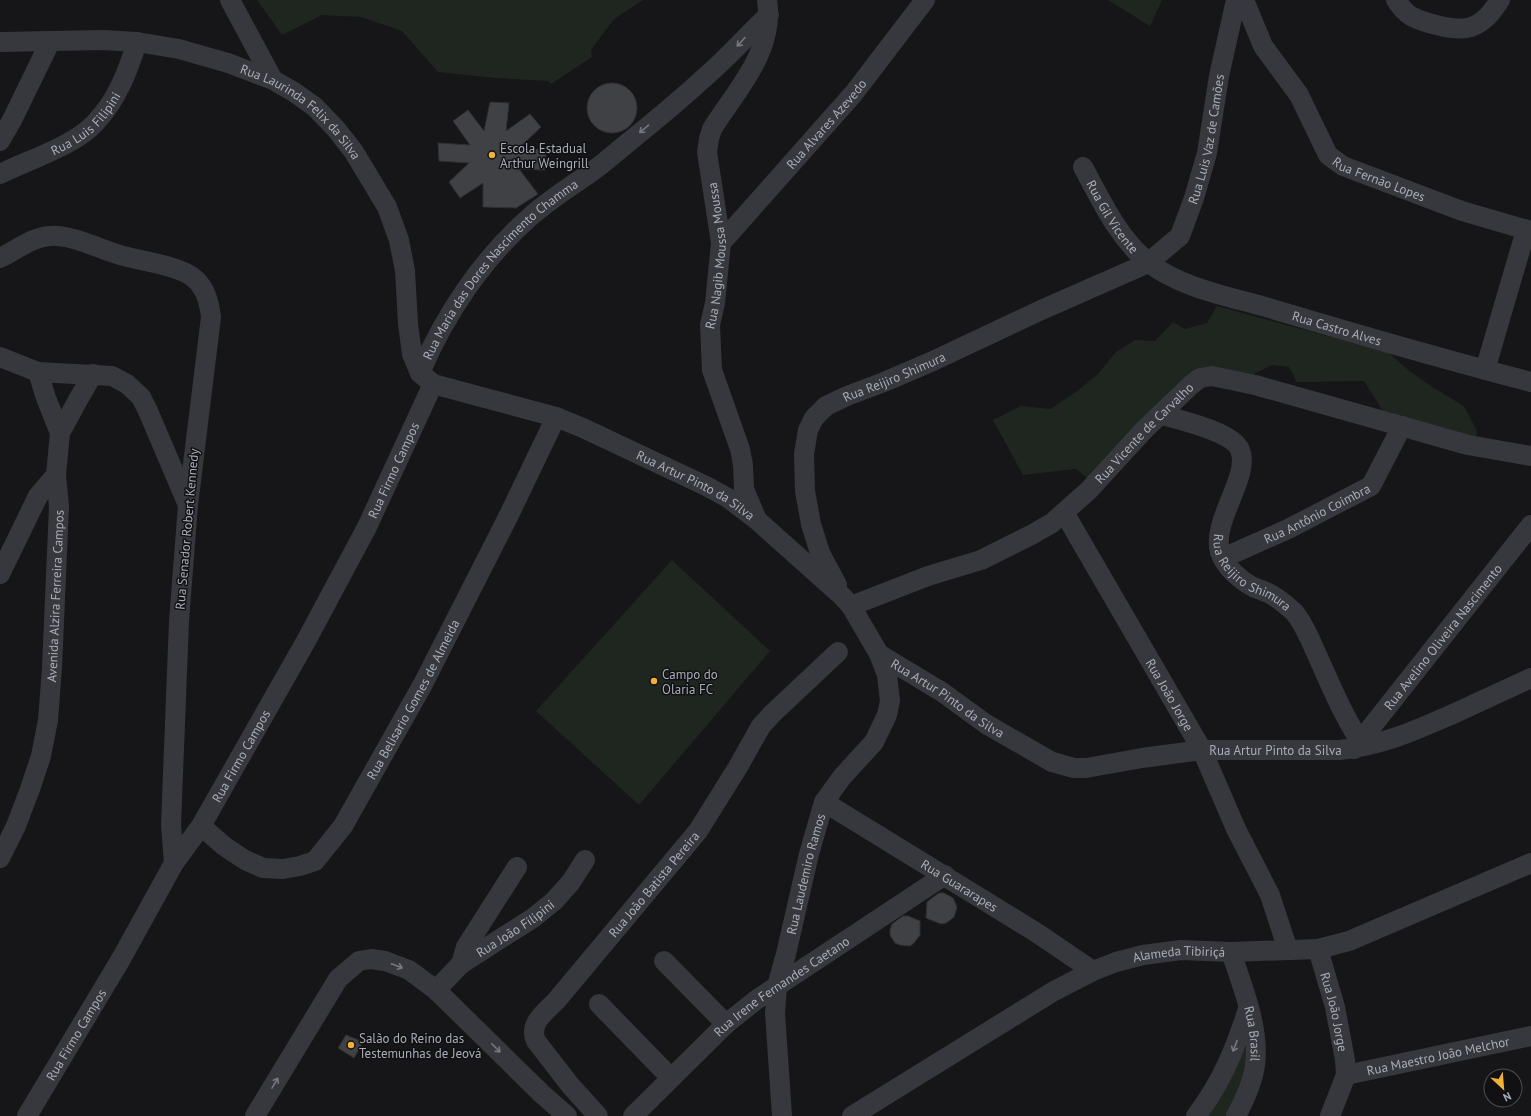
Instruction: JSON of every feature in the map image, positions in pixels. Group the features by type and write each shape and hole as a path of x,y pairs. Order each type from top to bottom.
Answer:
{"street":[{"path":"230,0 273,80"},
{"name":"Rua Alvares Azevedo","path":"721,243 854,93 925,0"},
{"name":"Rua Luis Vaz de Camões","path":"1148,263 1180,236 1194,198 1207,153 1219,76 1236,0"},
{"name":"Rua Fernão Lopes","path":"1244,0 1263,46 1299,95 1328,155 1343,166 1462,211 1528,230"},
{"path":"1396,0 1400,7 1410,16 1432,24 1456,28 1469,28 1481,22 1489,15 1500,0"},
{"name":"Rua Nagib Moussa Moussa","path":"757,520 744,489 743,465 740,449 712,370 710,325 715,303 721,243 707,152 712,129 752,71 758,59 765,40 768,7"},
{"name":"Rua Maria das Dores Nascimento Chamma","path":"427,379 429,352 443,326 491,256 511,234 532,215 589,174 660,116 715,68 768,7"},
{"name":"Rua Laurinda Felix da Silva","path":"0,42 102,40 137,42 179,49 234,65 273,80 294,92 315,107 336,129 354,152 387,207 399,240 405,272 408,324 412,354 427,379"},
{"path":"0,141 12,120 50,42"},
{"name":"Rua Luis Filipini","path":"0,174 68,142 95,124 119,89 128,70 137,42"},
{"name":"Rua Gil Vicente","path":"1084,167 1111,218 1131,247 1148,263"},
{"path":"1485,370 1528,230"},
{"name":"Rua Senador Robert Kennedy","path":"0,258 36,239 49,236 63,236 120,255 183,272 194,278 203,288 208,300 211,317 188,505 179,621 170,825 174,864"},
{"name":"Rua Castro Alves","path":"1148,263 1187,284 1403,348 1531,382"},
{"name":"Rua Reijiro Shimura","path":"847,601 820,553 811,524 805,491 804,454 808,430 814,418 826,406 847,396 933,361 1039,311 1148,263"},
{"path":"0,356 38,372 112,376 127,384 141,397 188,505"},
{"name":"Avenida Alzira Ferreira Campos","path":"0,858 16,826 30,789 41,756 48,720 52,668 59,506 56,475 60,433 46,398 38,372"},
{"path":"60,433 78,398 93,374"},
{"name":"Rua Vicente de Carvalho","path":"847,601 981,560 1052,523 1064,514 1089,490 1144,430 1162,415 1191,385 1200,378 1212,376 1255,385 1468,445 1531,456"},
{"name":"Rua Artur Pinto da Silva","path":"427,379 556,417 583,428 706,486 728,498 757,520 847,601 879,654 942,692 986,724 1052,762 1074,768 1086,768 1142,758 1202,750 1340,750 1357,745 1373,745 1403,736 1531,678"},
{"name":"Rua Firmo Campos","path":"27,1116 121,959 174,864 201,826 302,647 367,527 427,379"},
{"name":"Rua Reijiro Shimura","path":"1162,415 1209,429 1227,437 1240,449 1242,457 1241,469 1227,506 1221,529 1219,543 1220,552 1232,570 1240,578 1252,586 1275,596 1298,618 1308,634 1350,726 1357,745"},
{"name":"Rua Belisario Gomes de Almeida","path":"201,826 224,846 245,860 262,868 283,869 300,866 315,861 343,826 419,690 508,517 556,417"},
{"name":"Rua Antônio Coimbra","path":"1223,558 1288,529 1371,486 1402,426"},
{"path":"0,574 38,496 56,475"},
{"name":"Rua João Jorge","path":"1064,514 1202,750 1236,829 1270,895 1288,950"},
{"name":"Rua Avelino Oliveira Nascimento","path":"1357,745 1531,525"},
{"name":"Rua João Batista Pereira","path":"598,1116 570,1085 536,1040 532,1033 536,1022 556,1001 698,831 738,767 761,726 838,652"},
{"name":"Rua Laudemiro Ramos","path":"782,1116 775,1013 777,986 786,954 809,854 824,802 842,777 874,742 887,715 890,701 886,675 879,654"},
{"name":"Rua Guararapes","path":"824,802 945,875 1037,933 1093,971"},
{"name":"Rua João Filipini","path":"436,990 461,964 533,918 554,901 571,882 585,860"},
{"name":"Alameda Tibiriçá","path":"852,1116 1054,991 1093,971 1116,962 1143,955 1181,950 1231,952 1318,949 1349,941 1531,863"},
{"path":"461,964 466,947 517,867"},
{"name":"Rua Irene Fernandes Caetano","path":"633,1116 726,1024 756,1000 945,875"},
{"name":"Rua João Jorge","path":"1318,949 1338,1021 1345,1060 1346,1075"},
{"name":"Rua Brasil","path":"1231,952 1248,1009 1256,1047 1255,1066 1249,1087 1236,1116"},
{"path":"255,1116 338,979 359,961 371,959 385,961 409,970 436,990 542,1094 567,1116"},
{"path":"664,961 726,1024"},
{"path":"599,1004 671,1078"},
{"path":"1196,1116 1219,1083 1237,1042 1248,1009"},
{"name":"Rua Maestro João Melchor","path":"1346,1075 1531,1036"},
{"path":"1330,1116 1346,1075"}],"shaded area":[{"path":"257,0 643,0 614,19 591,50 592,57 551,84 548,81 496,78 438,72 402,31 361,17 322,15 282,35"},
{"path":"1108,0 1162,0 1150,26"},
{"path":"1217,306 1389,353 1407,369 1432,387 1464,406 1477,431 1476,441 1388,419 1364,381 1297,382 1289,367 1273,365 1255,373 1252,382 1211,374 1091,481 1076,469 1023,475 993,420 1021,406 1050,409 1076,392 1098,374 1116,352 1135,340 1155,341 1173,322 1185,329 1207,323"},
{"name":"Campo do Olaria FC","path":"672,560 770,651 639,805 536,711"},
{"path":"1245,1049 1249,1050 1250,1060 1231,1116 1204,1116 1240,1053"}],"building":[{"path":"607,83 617,83 630,90 637,103 637,113 630,126 617,133 607,133 598,129 591,122 587,113 587,103 591,94 598,87"},
{"name":"Escola Estadual Arthur Weingrill","path":"490,102 509,103 506,131 530,114 541,127 519,148 546,150 545,170 519,169 538,194 516,208 483,207 483,183 460,198 449,182 469,163 439,161 438,143 470,145 453,121 468,110 484,131"},
{"path":"939,893 944,893 953,898 957,907 954,917 946,923 941,924 926,918 927,902"},
{"path":"903,916 908,916 920,921 920,935 910,946 895,943 890,935 892,924"},
{"name":"Salão do Reino das Testemunhas de Jeová","path":"346,1035 363,1042 354,1058 338,1048"}],"place":[{"name":"Escola Estadual Arthur Weingrill","path":"492,155"},
{"name":"Campo do Olaria FC","path":"654,681"},
{"name":"Salão do Reino das Testemunhas de Jeová","path":"351,1045"}]}
